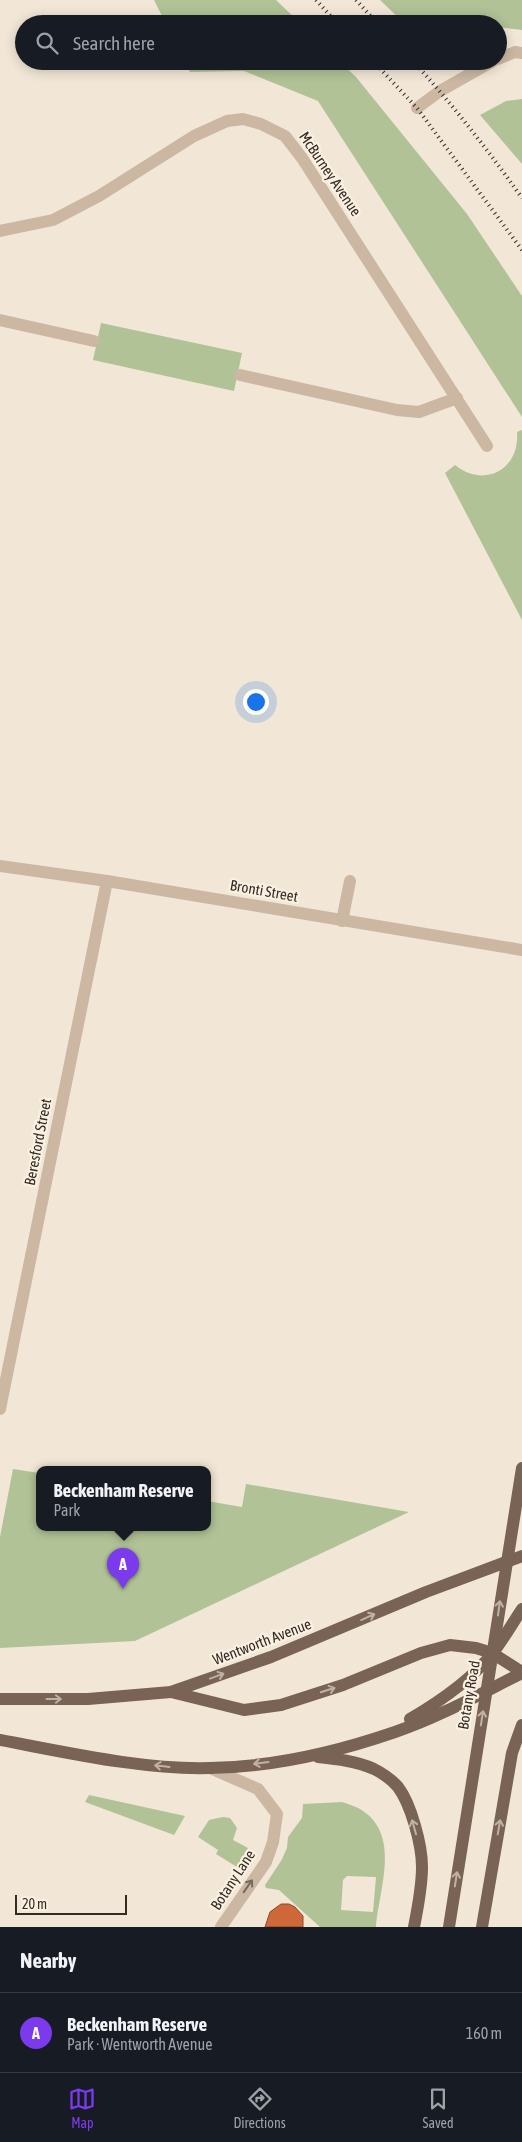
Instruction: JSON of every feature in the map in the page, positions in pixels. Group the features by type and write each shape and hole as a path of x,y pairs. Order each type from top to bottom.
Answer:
{"main road":[{"name":"Botany Road","path":"449,1927 522,1468"},
{"name":"Wentworth Avenue","path":"0,1699 88,1699 171,1692 271,1657 426,1592 522,1556"},
{"path":"378,1738 422,1712 454,1690 492,1654 522,1609"},
{"path":"0,1741 113,1760 167,1766 210,1768 309,1756 378,1738 437,1715 522,1672 506,1660 476,1648 450,1645 421,1653 343,1685 281,1705 244,1710 171,1692"},
{"path":"482,1927 512,1753 522,1725"},
{"path":"309,1756 350,1761 375,1769 399,1788 408,1805 418,1840 422,1864 421,1889 414,1927"}],"street":[{"path":"507,55 515,52 522,53"},
{"path":"417,108 440,91 477,70"},
{"name":"McBurney Avenue","path":"0,232 53,220 99,196 194,136 227,121 243,119 261,124 285,136 302,158 487,446"},
{"path":"0,320 94,341"},
{"path":"240,375 397,410 419,412 457,398"},
{"name":"Bronti Street","path":"0,866 107,881 522,950"},
{"name":"Beresford Street","path":"0,1409 107,881"},
{"path":"342,921 350,881"},
{"name":"Botany Lane","path":"210,1768 258,1789 276,1814 273,1842 266,1862 221,1927"}],"green space":[{"path":"154,0 276,0 292,15 162,15"},
{"path":"380,0 522,0 522,30 507,28 507,15 396,15"},
{"path":"189,70 349,70 356,77 467,214 522,296 522,417 318,101 244,71 190,72"},
{"path":"522,99 522,164 480,115 506,101"},
{"path":"101,323 242,353 234,391 93,360"},
{"path":"522,430 522,620 445,473 455,465 466,472 478,475 489,475 498,471 507,465 513,456 517,432"},
{"path":"13,1469 36,1473 36,1531 211,1531 211,1502 242,1507 246,1484 409,1512 135,1641 0,1648 0,1537"},
{"path":"89,1795 185,1816 174,1835 85,1802"},
{"path":"342,1802 351,1805 360,1809 373,1820 381,1833 385,1863 376,1927 320,1927 279,1890 266,1888 265,1885 287,1848 288,1837 302,1818 303,1804","holes":["347,1876 376,1877 373,1912 341,1910 343,1880"]},
{"path":"223,1817 230,1818 237,1828 233,1840 248,1848 237,1867 216,1854 218,1850 198,1837 209,1820"}],"building":[{"path":"281,1904 289,1904 295,1907 303,1916 303,1927 265,1927 270,1912"}],"railway":[{"path":"316,0 330,15"},
{"path":"356,0 370,15"},
{"path":"381,70 417,108 522,250"},
{"path":"421,70 496,162 522,198"}],"place":[{"name":"Beckenham Reserve","path":"123,1589"}]}
